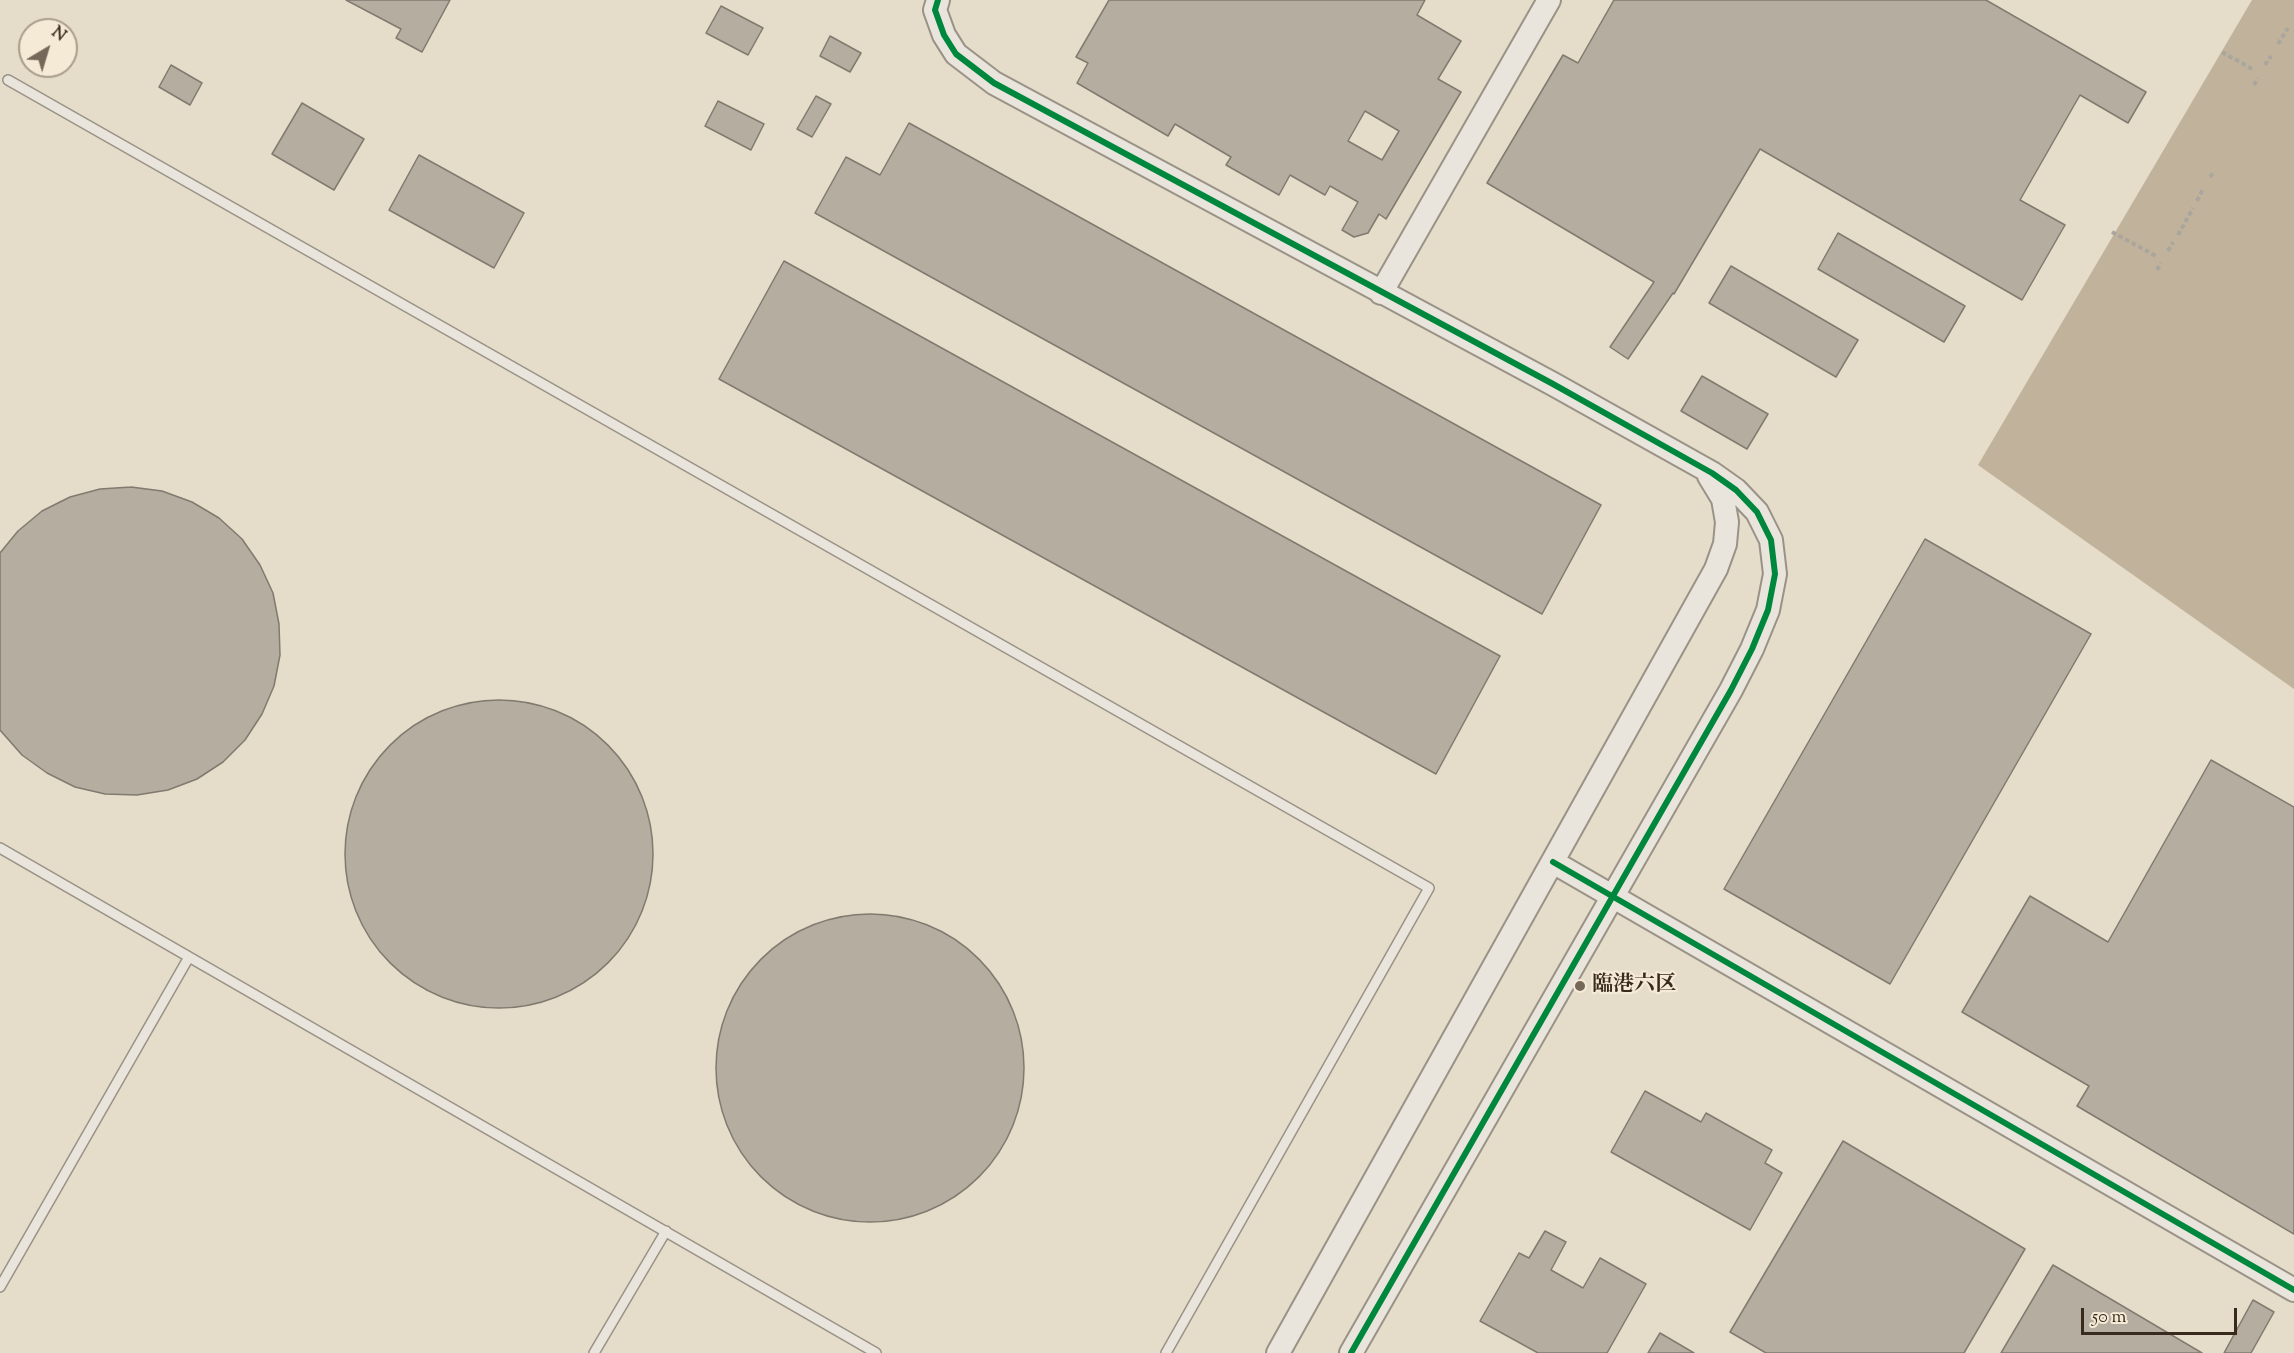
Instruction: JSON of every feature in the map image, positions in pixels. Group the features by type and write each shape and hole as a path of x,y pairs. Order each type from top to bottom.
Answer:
{"street":[{"path":"938,0 935,10 944,34 956,54 994,83 1553,384 1700,466 1743,497 1757,512 1771,540 1775,574 1768,610 1752,649 1731,690 1352,1353"},
{"path":"1381,292 1549,0"},
{"path":"1278,1353 1716,569 1725,544 1727,522 1723,499 1711,478 1700,466"},
{"path":"1553,862 2294,1290"}],"lane":[{"path":"8,80 1429,888 1166,1353"},
{"path":"0,848 876,1353"},
{"path":"0,1287 189,957"},
{"path":"594,1353 666,1231"}],"path":[{"path":"2278,44 2288,28"},
{"path":"2222,52 2254,70"},
{"path":"2265,65 2271,56"},
{"path":"2254,85 2258,78"},
{"path":"2210,177 2214,171"},
{"path":"2197,201 2203,189"},
{"path":"2178,235 2193,208"},
{"path":"2112,232 2156,256"},
{"path":"2168,251 2173,242"},
{"path":"2157,270 2161,263"}],"shaded area":[{"path":"2252,0 2294,0 2294,689 1978,465"}],"building":[{"path":"346,0 450,0 422,52 396,38 401,29"},
{"path":"1109,0 1425,0 1417,15 1461,41 1438,79 1461,92 1386,219 1379,214 1368,233 1354,237 1342,230 1358,202 1330,186 1325,195 1290,175 1279,195 1226,165 1231,157 1175,124 1168,136 1077,83 1088,63 1076,57","holes":["1365,111 1399,131 1382,160 1348,141"]},
{"path":"1614,0 1986,0 2146,92 2128,123 2080,95 2020,200 2065,225 2022,300 1760,149 1674,294 1628,359 1610,347 1654,282 1487,183 1563,55 1578,63"},
{"path":"721,6 763,28 748,55 706,33"},
{"path":"830,36 861,53 850,72 820,56"},
{"path":"171,65 202,83 190,105 159,87"},
{"path":"816,96 831,104 812,137 797,129"},
{"path":"718,101 764,124 751,150 705,126"},
{"path":"302,103 364,139 334,190 272,154"},
{"path":"909,123 1601,505 1542,614 815,213 846,157 880,175"},
{"path":"419,155 524,213 494,268 389,210"},
{"path":"1838,233 1965,306 1944,342 1818,269"},
{"path":"784,261 1500,656 1436,774 719,379"},
{"path":"1731,266 1858,340 1836,377 1709,303"},
{"path":"1702,376 1768,414 1747,449 1681,411"},
{"path":"131,487 162,491 192,502 219,518 242,539 260,565 273,593 279,624 280,655 274,686 262,714 245,740 223,762 197,779 168,790 137,795 105,794 75,787 47,773 22,755 0,730 0,553 18,531 42,511 70,497 100,489"},
{"path":"1925,539 2091,634 1890,984 1724,889"},
{"path":"499,700 529,703 558,712 572,718 608,745 635,781 641,795 650,824 653,854 650,884 641,913 635,927 608,963 572,990 558,996 529,1005 499,1008 469,1005 440,996 426,990 390,963 363,927 357,913 348,884 345,854 348,824 357,795 363,781 390,745 426,718 440,712 469,703"},
{"path":"2211,760 2294,807 2294,1234 2077,1106 2089,1086 1962,1012 2030,896 2108,942"},
{"path":"870,914 900,917 929,926 943,932 979,959 1006,995 1012,1009 1021,1038 1024,1068 1021,1098 1012,1127 1006,1141 979,1177 943,1204 929,1210 900,1219 870,1222 840,1219 811,1210 797,1204 761,1177 734,1141 728,1127 719,1098 716,1068 719,1038 728,1009 734,995 761,959 797,932 811,926 840,917"},
{"path":"1645,1091 1701,1122 1706,1113 1772,1150 1765,1163 1782,1173 1750,1230 1611,1152"},
{"path":"1843,1141 2025,1249 1964,1353 1766,1353 1730,1332"},
{"path":"1545,1231 1566,1242 1551,1270 1583,1288 1600,1258 1646,1284 1607,1353 1538,1353 1480,1321 1519,1253 1529,1258"},
{"path":"2053,1265 2202,1353 2001,1353"},
{"path":"2253,1300 2274,1312 2251,1353 2224,1353"},
{"path":"1660,1333 1694,1353 1648,1353"}],"cycle path":[{"path":"938,0 935,10 944,35 956,54 994,83 1553,384 1712,473 1736,490 1757,512 1771,540 1775,574 1768,610 1752,649 1731,690 1351,1353"},
{"path":"1553,862 2294,1290"}],"place":[{"name":"臨港六区","path":"1580,986"}]}
